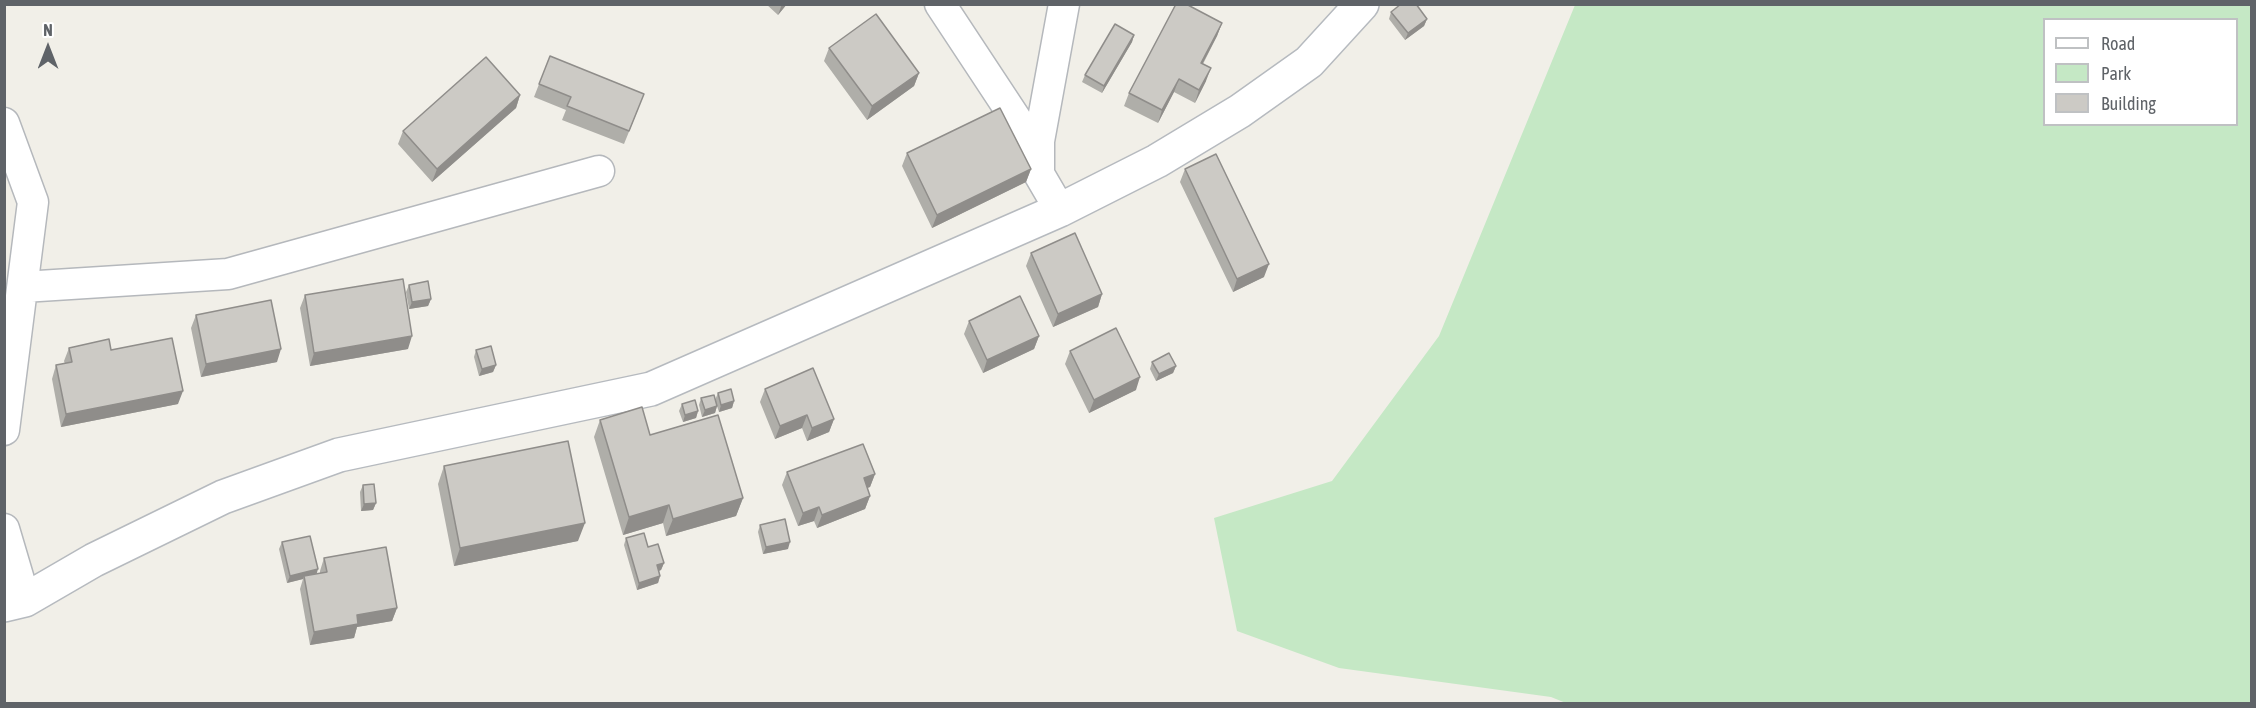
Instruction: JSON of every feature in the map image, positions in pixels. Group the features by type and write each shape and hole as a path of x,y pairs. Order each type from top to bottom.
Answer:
{"street":[{"path":"940,4 1039,154"},
{"path":"1060,210 1039,174 1039,154 1044,112 1064,4"},
{"path":"4,529 15,603 94,560 223,498 339,455 651,389 1060,210 1157,161 1240,111 1309,62 1362,4"},
{"path":"4,123 33,202 17,235 23,287 4,430"},
{"path":"23,287 228,274 599,171"}],"green space":[{"path":"1575,5 2251,5 2251,703 1566,703 1551,697 1339,668 1237,631 1214,518 1332,481 1439,336"}],"building":[{"path":"1176,4 1186,4 1222,23 1201,63 1211,68 1199,90 1179,79 1162,110 1129,93"},
{"path":"1401,4 1416,4 1427,19 1408,33 1391,12"},
{"path":"876,14 919,73 872,106 829,48"},
{"path":"1115,24 1134,35 1104,86 1085,75"},
{"path":"550,56 644,94 629,131 567,106 571,97 539,84"},
{"path":"486,57 520,95 437,169 403,131"},
{"path":"1000,108 1031,169 937,215 907,153"},
{"path":"1216,154 1269,264 1237,279 1185,169"},
{"path":"1075,233 1102,294 1058,314 1031,253"},
{"path":"403,279 412,336 314,353 305,295"},
{"path":"428,281 431,299 412,302 409,285"},
{"path":"1020,296 1039,336 987,360 969,321"},
{"path":"271,300 281,349 206,364 196,315"},
{"path":"1116,328 1140,377 1094,400 1070,351"},
{"path":"172,338 183,391 66,414 56,365 72,362 69,348 109,339 111,350"},
{"path":"491,346 496,365 482,369 476,350"},
{"path":"1169,353 1176,366 1159,374 1152,362"},
{"path":"813,368 834,419 812,428 807,415 780,426 765,389"},
{"path":"731,389 734,401 721,405 718,393"},
{"path":"714,395 717,406 705,410 701,398"},
{"path":"695,400 698,411 685,415 682,404"},
{"path":"642,407 650,435 718,415 743,498 673,519 669,505 629,517 600,420"},
{"path":"568,441 585,523 460,548 444,466"},
{"path":"863,444 875,474 864,478 870,496 822,515 819,507 803,513 787,472"},
{"path":"374,484 376,503 364,504 363,485"},
{"path":"785,519 790,542 766,547 760,525"},
{"path":"644,533 648,547 658,544 664,563 657,565 660,576 639,583 626,538"},
{"path":"310,536 318,569 290,576 282,542"},
{"path":"386,547 397,608 357,615 358,624 314,632 304,576 327,572 324,558"}]}
